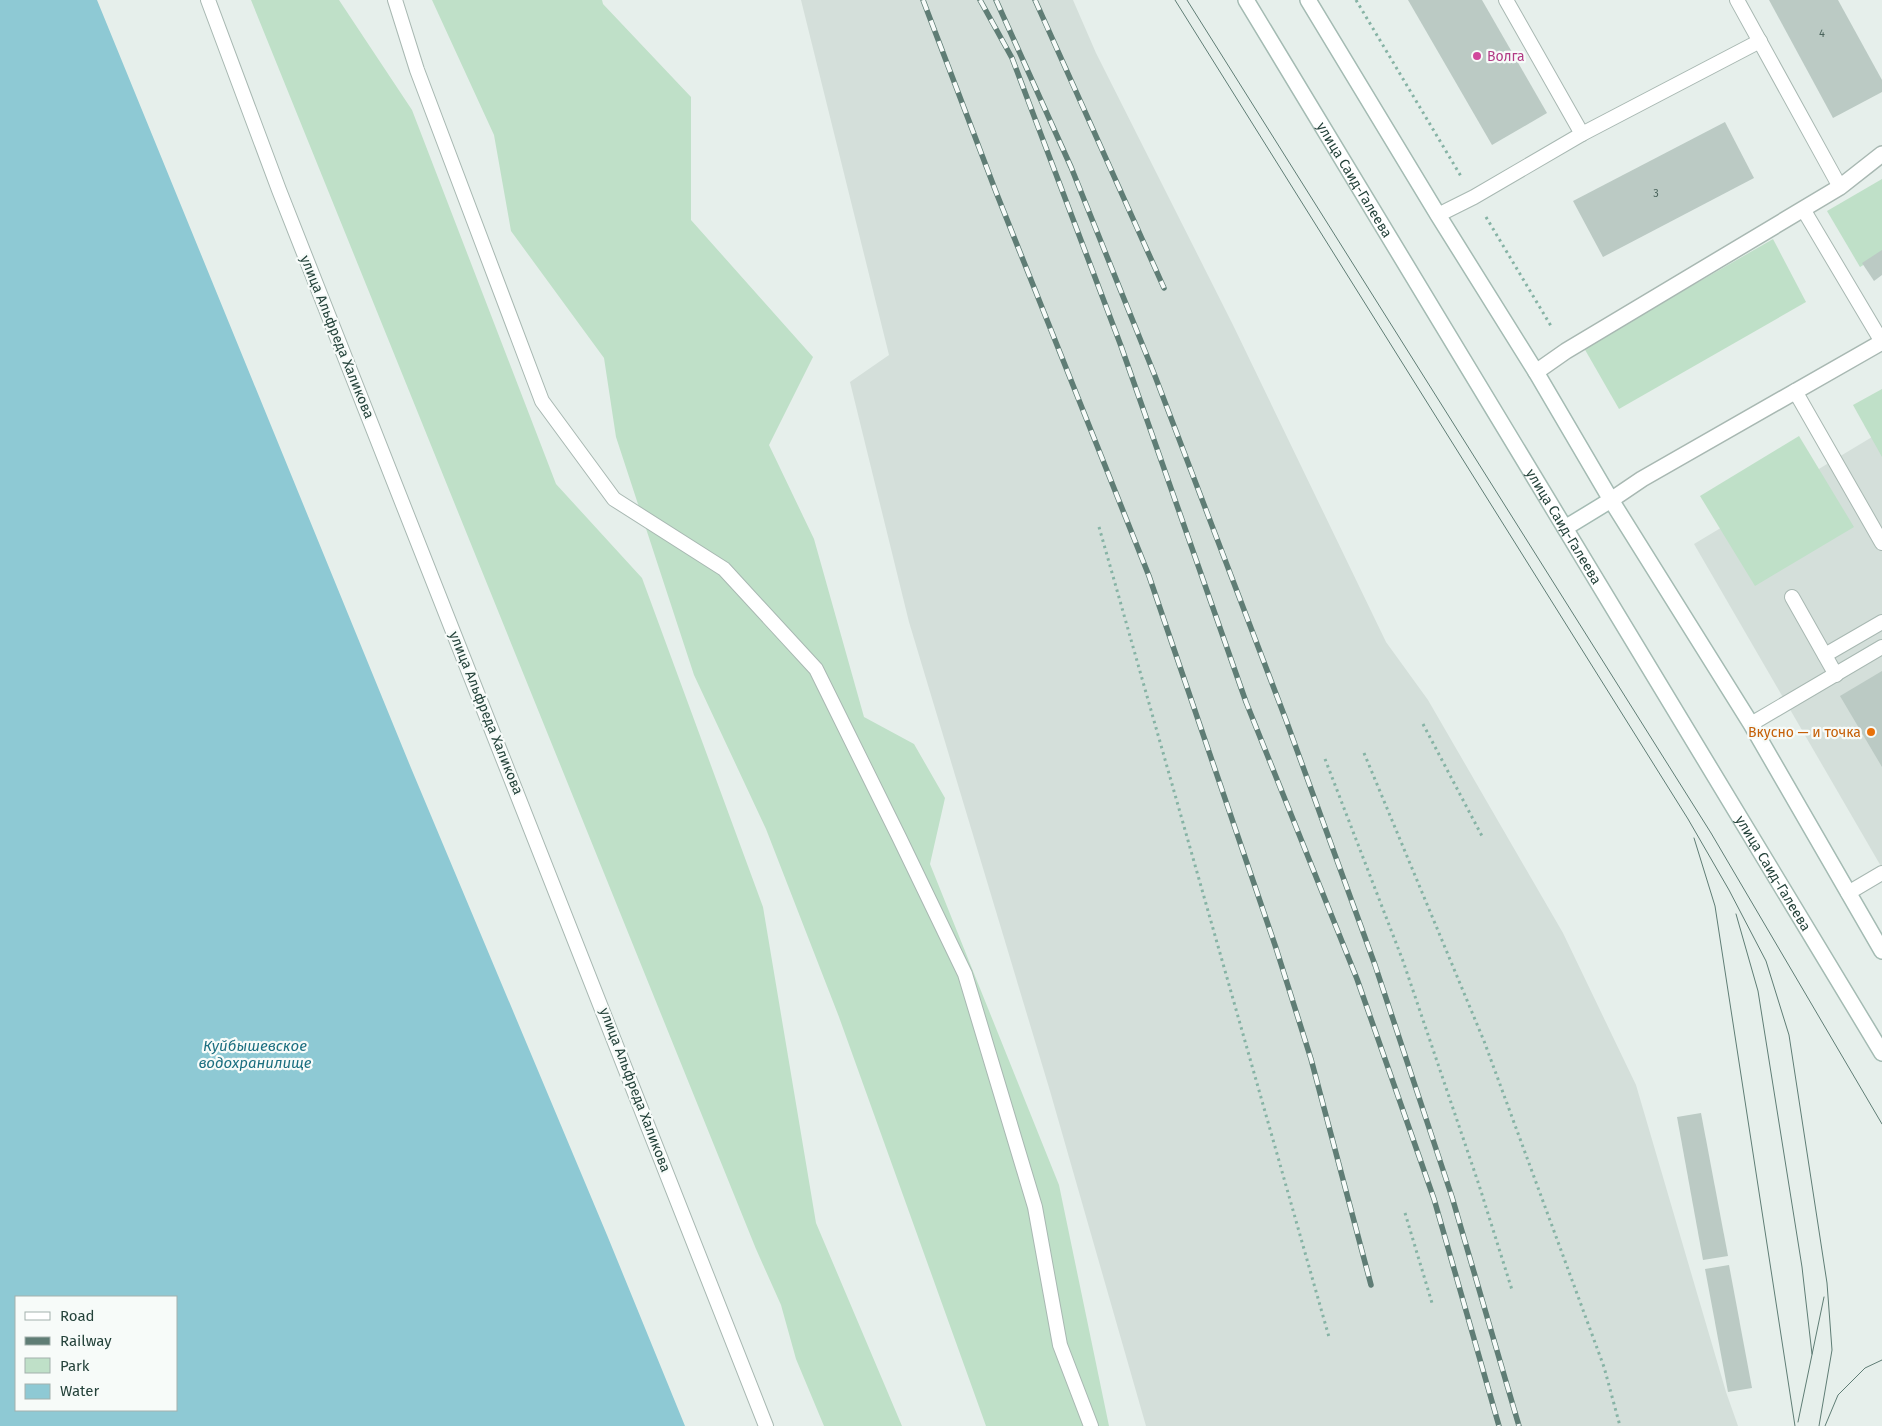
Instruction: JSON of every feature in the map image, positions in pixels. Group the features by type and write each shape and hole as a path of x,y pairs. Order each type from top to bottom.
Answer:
{"main road":[{"name":"улица Саид-Галеева","path":"1246,0 1882,1053"},
{"path":"1308,0 1438,215 1536,372 1611,500 1751,724 1882,951"},
{"path":"1536,372 1840,187 1882,154"},
{"path":"1565,528 1642,479 1882,342"}],"lane":[{"name":"улица Альфреда Халикова","path":"208,0 279,190 766,1426"},
{"path":"395,0 417,70 542,401 614,499 724,569 816,669 899,836 965,974 1035,1207 1060,1346 1091,1426"},
{"path":"1506,0 1582,134"},
{"path":"1737,0 1840,187"},
{"path":"1438,215 1474,197 1582,134 1760,41"},
{"path":"1803,209 1882,342"},
{"path":"1795,392 1882,543"},
{"path":"1792,597 1836,675"},
{"path":"1825,655 1882,622"},
{"path":"1751,724 1882,647"},
{"path":"1848,893 1882,873"}],"path":[{"path":"1356,0 1551,326"},
{"path":"1099,527 1329,1337"},
{"path":"1423,724 1483,838"},
{"path":"1364,753 1484,1041 1604,1367 1620,1426"},
{"path":"1325,759 1403,962 1480,1185 1512,1290"},
{"path":"1405,1213 1432,1304"}],"shaded area":[{"path":"801,0 1073,0 1096,53 1233,325 1386,642 1428,700 1563,933 1636,1085 1726,1392 1738,1426 1146,1426 1050,1091 909,622 850,382 889,355"},
{"path":"1882,431 1882,868 1694,544"}],"green space":[{"path":"251,0 339,0 412,110 556,484 642,578 763,907 816,1223 902,1426 824,1426 796,1359 781,1305 756,1249"},
{"path":"432,0 602,0 603,4 691,97 691,220 813,357 769,445 814,539 864,717 914,744 945,798 930,864 1059,1185 1109,1426 986,1426 839,1017 766,829 694,675 616,437 604,358 511,231 494,135"},
{"path":"1882,179 1882,254 1860,267 1827,211"},
{"path":"1773,239 1806,302 1619,409 1584,348"},
{"path":"1882,389 1882,457 1853,405"},
{"path":"1799,436 1854,527 1755,586 1700,496"}],"water":[{"name":"Куйбышевское водохранилище","path":"0,0 97,0 411,768 685,1426 0,1426"}],"building":[{"name":"Волга","path":"1408,0 1482,0 1547,113 1492,145"},
{"path":"1769,0 1838,0 1882,80 1882,92 1833,118"},
{"path":"1725,122 1754,178 1603,257 1573,201"},
{"path":"1882,250 1882,275 1874,281 1862,263"},
{"name":"Вкусно — и точка","path":"1882,671 1882,767 1840,696"},
{"path":"1701,1113 1728,1256 1703,1260 1677,1117"},
{"path":"1729,1265 1752,1388 1728,1392 1705,1269"}],"tram line":[{"path":"1175,0 1688,819 1729,890 1766,961 1789,1035 1827,1283 1832,1350 1819,1426"},
{"path":"1187,0 1711,833 1882,1124"},
{"path":"1694,838 1715,906 1795,1426"},
{"path":"1736,914 1758,991 1802,1267 1812,1354"},
{"path":"1798,1422 1824,1297"},
{"path":"1825,1426 1838,1395 1865,1368 1882,1360"}],"railway":[{"path":"923,0 996,192 1149,576 1276,948 1311,1059 1371,1285"},
{"path":"980,0 1012,58 1121,346 1246,702 1357,979 1434,1199 1499,1426"},
{"path":"996,0 1071,167 1155,376 1286,720 1375,965 1452,1197 1519,1426"},
{"path":"1035,0 1164,288"}],"place":[{"name":"Волга","path":"1477,56"},
{"name":"Вкусно — и точка","path":"1871,732"}]}
